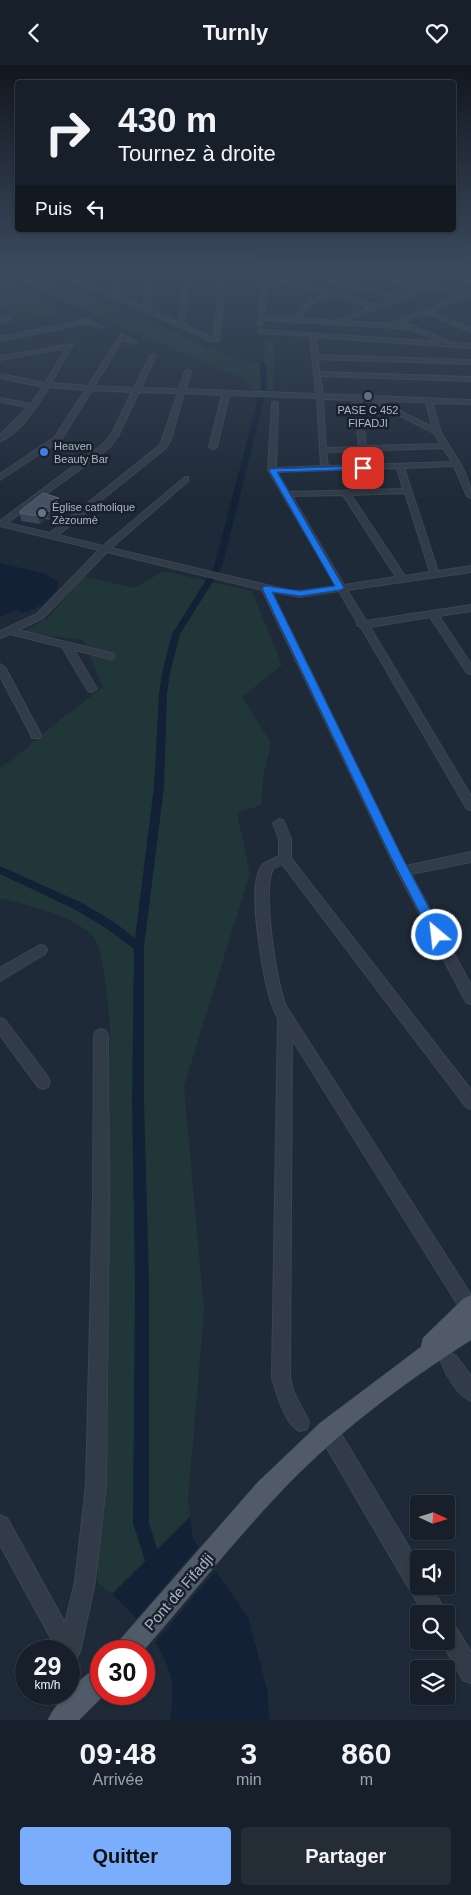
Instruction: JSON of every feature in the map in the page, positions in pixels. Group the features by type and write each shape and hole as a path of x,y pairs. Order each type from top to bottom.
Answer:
{"main road":[{"path":"414,1363 470,1306"},
{"path":"414,1363 471,1328"},
{"name":"Pont de Fifadji","path":"137,1640 266,1490 328,1431 414,1363"},
{"path":"60,1720 90,1690"}],"street":[{"path":"0,358 64,346"},
{"path":"0,439 10,432 32,406 70,346"},
{"path":"0,478 58,438 116,346"},
{"path":"314,346 325,469"},
{"path":"0,524 106,446 114,437 138,391 153,356"},
{"path":"315,357 471,362"},
{"path":"52,536 163,446 167,439 188,371"},
{"path":"316,374 471,379"},
{"path":"0,376 45,385 138,391 248,394 274,399 320,397 471,402"},
{"path":"213,447 226,394"},
{"path":"357,398 363,448"},
{"path":"370,398 437,431"},
{"path":"274,399 272,470 340,588 471,806"},
{"path":"0,400 32,406"},
{"path":"429,400 437,431 457,464 471,496"},
{"path":"0,430 10,432"},
{"path":"322,450 445,446"},
{"path":"272,470 457,464"},
{"path":"400,466 435,574"},
{"path":"0,635 40,617 106,548 185,479"},
{"path":"286,494 408,491"},
{"path":"345,492 402,579"},
{"path":"0,524 106,548 221,578 300,594 471,569"},
{"path":"266,588 403,871 471,998"},
{"path":"362,625 471,608"},
{"path":"432,614 471,671"},
{"path":"10,631 111,656"},
{"path":"66,645 92,689"},
{"path":"0,667 36,735"},
{"path":"279,823 285,839 285,859 471,1102"},
{"path":"403,871 471,857"},
{"path":"285,859 268,865 265,870 262,876 261,900 278,1001 284,1019 470,1306"},
{"path":"0,975 40,950"},
{"path":"284,1019 281,1377 285,1395 300,1422"},
{"path":"0,1024 43,1082"},
{"path":"72,1640 85,1582 96,1485 101,1199 101,1035"},
{"path":"450,1362 471,1392"},
{"path":"328,1431 410,1568"},
{"path":"0,1525 63,1640"},
{"path":"455,1645 471,1672"}],"green space":[{"path":"168,346 207,346 247,363 257,363 264,360 265,346 274,346 273,390 251,389 246,380"},
{"path":"164,571 252,591 282,665 242,697 271,743 264,772 261,805 237,813 250,873 184,1086 204,1310 188,1500 190,1517 112,1594 98,1583 98,1553 108,1420 110,1028 105,979 96,942 92,935 83,928 61,916 0,898 0,768 103,687 83,640 33,634 24,631 48,618 84,576 134,588"}],"water":[{"path":"0,563 46,574 58,582 58,587 37,608 21,613 17,609 0,617"},
{"path":"190,1517 193,1539 248,1617 268,1693 269,1720 171,1720 172,1685 164,1659 155,1640 112,1594"}],"pier":[{"path":"200,1545 217,1569 155,1643 155,1640 149,1640 135,1620"}],"building":[{"path":"43,493 59,498 50,504 56,506 38,516 20,513 20,511"}],"waterway":[{"path":"159,349 166,346"},
{"path":"139,947 159,787 163,694 166,673 176,634 218,567 264,387 263,363"},
{"path":"222,379 230,373"},
{"path":"0,870 78,906 110,925 139,947"},
{"path":"139,947 138,1101 142,1283 141,1523 155,1567"}],"place":[{"name":"PASE C 452 FIFADJI","path":"368,396"},
{"name":"Heaven Beauty Bar","path":"44,452"},
{"name":"Église catholique Zèzoumè","path":"42,513"}],"route":[{"path":"363,468 272,470 340,588 300,594 266,588 395,855 437,935"}]}
